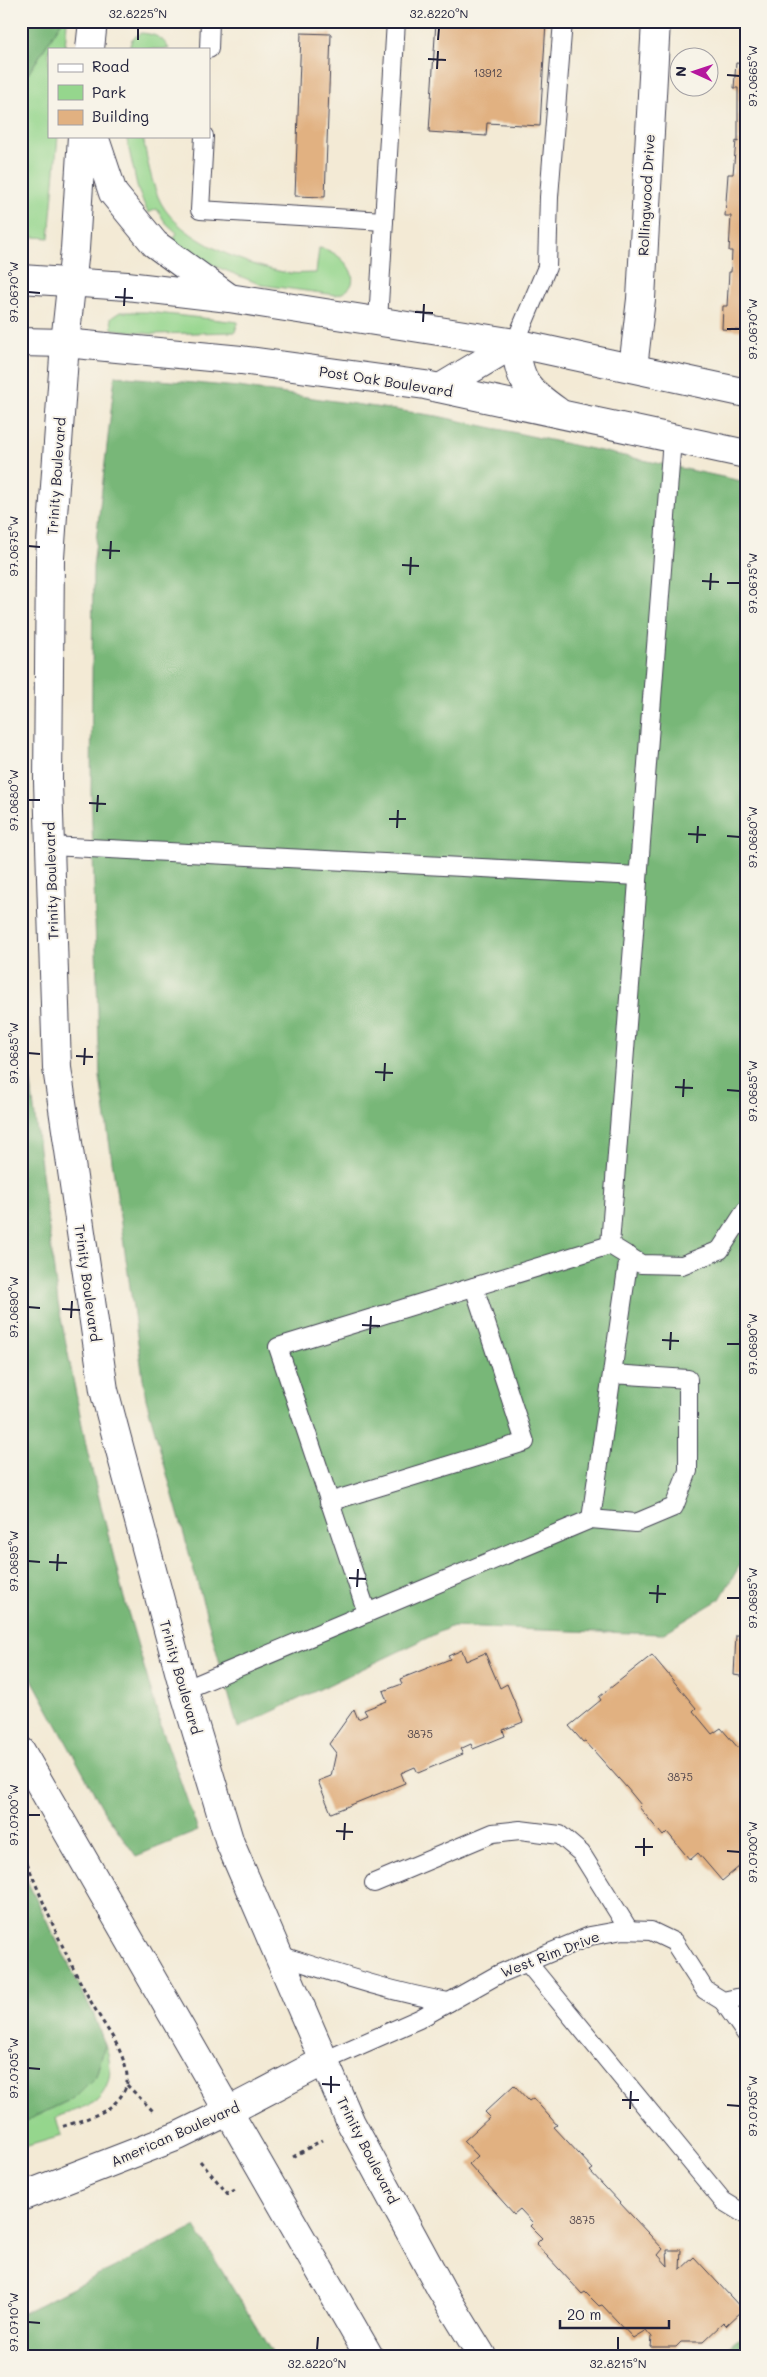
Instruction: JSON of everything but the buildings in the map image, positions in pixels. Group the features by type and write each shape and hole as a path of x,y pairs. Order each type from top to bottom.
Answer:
{"main road":[{"path":"90,48 93,21"},
{"name":"Rollingwood Drive","path":"633,368 641,299 656,21"},
{"name":"Trinity Boulevard","path":"82,138 75,249 65,343 50,558 48,782 57,1068 104,1390 184,1690 230,1842 351,2123 440,2289 482,2356"},
{"path":"95,138 113,193 155,244 229,298"},
{"path":"21,279 126,286 229,298 515,342 746,393"},
{"name":"Post Oak Boulevard","path":"21,342 65,343 241,360 440,388 746,454"},
{"path":"440,388 515,342"},
{"path":"515,342 518,368 532,394 562,415"},
{"path":"21,1751 263,2175 369,2356"},
{"name":"American Boulevard","path":"21,2197 118,2160 227,2112 324,2061"}],"lane":[{"path":"209,48 210,21"},
{"path":"378,321 396,21"},
{"path":"515,342 547,267 549,197 563,21"},
{"path":"204,138 200,210 384,222"},
{"path":"610,1245 672,438"},
{"path":"50,846 638,876"},
{"path":"366,1613 278,1347 610,1245 642,1264 682,1265 720,1250 746,1210"},
{"path":"592,1519 629,1256"},
{"path":"329,1502 525,1442 474,1287"},
{"path":"184,1690 592,1519 636,1523 674,1507 688,1471 688,1379 612,1374"},
{"path":"374,1883 493,1834 520,1830 560,1836 581,1853 629,1930"},
{"name":"West Rim Drive","path":"324,2061 419,2019 498,1974 590,1936 629,1930 651,1931 674,1942 705,1990 722,2001 746,2034"},
{"path":"279,1955 362,1982 410,1995 449,2002"},
{"path":"527,1962 723,2201 746,2215"},
{"path":"722,2001 746,1996"}],"path":[{"path":"21,1848 58,1941 87,1998 117,2043 125,2065 127,2085 117,2101 102,2112 61,2127"},
{"path":"228,2194 351,2123"}],"green space":[{"path":"21,21 62,21 21,85"},
{"path":"62,21 67,21 65,48 48,48 48,138 58,138 49,238 21,236 21,85"},
{"path":"141,33 150,34 158,37 168,48 129,48 132,39"},
{"path":"126,138 143,138 152,180 161,203 184,229 200,240 218,250 255,265 292,273 316,273 319,248 328,250 344,261 350,269 353,277 352,284 347,290 336,295 262,285 212,265 172,241 177,233 165,222 157,209 148,213 138,190"},
{"path":"120,312 147,312 238,322 235,332 152,334 112,329 111,318"},
{"path":"115,376 238,387 437,416 746,482 746,1555 720,1599 662,1634 450,1627 238,1728 146,1399 100,1077 91,791 93,567"},
{"path":"21,1003 58,1303 87,1450 124,1598 162,1729 198,1831 136,1856 104,1811 21,1659"},
{"path":"21,1869 94,2015 105,2045 96,2076 74,2098 21,2123"},
{"path":"105,2045 109,2059 110,2074 102,2094 89,2105 56,2117 61,2136 21,2148 21,2123 74,2098 96,2076"},
{"path":"195,2227 274,2356 21,2356 21,2314"},
{"path":"746,2334 746,2356 717,2356"}]}
